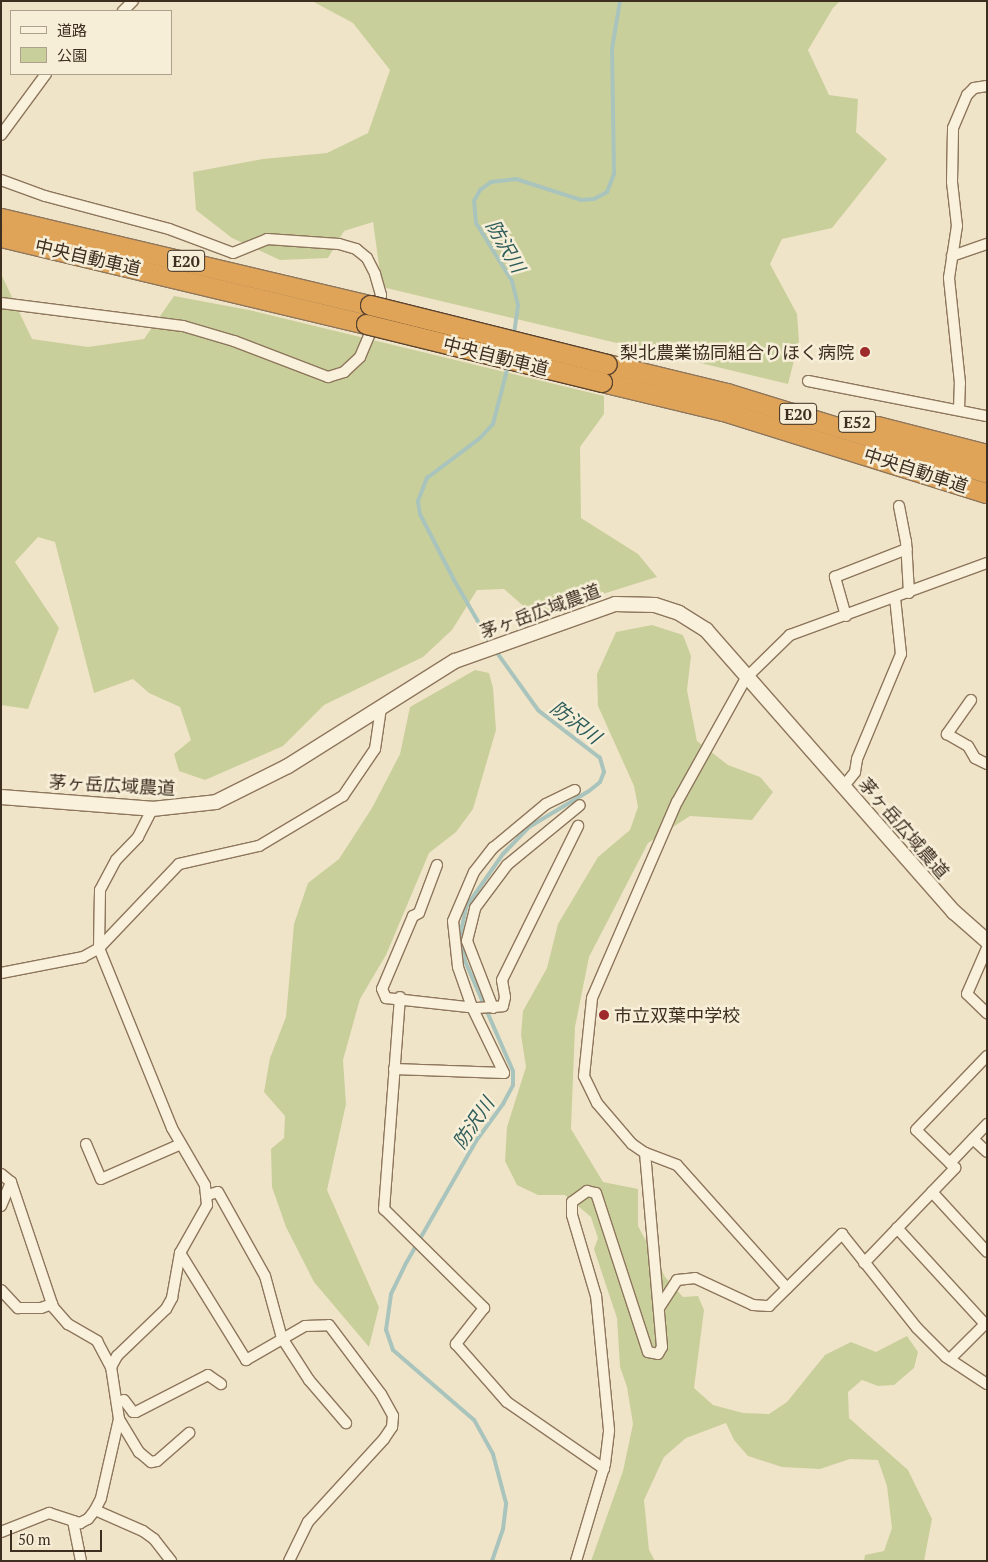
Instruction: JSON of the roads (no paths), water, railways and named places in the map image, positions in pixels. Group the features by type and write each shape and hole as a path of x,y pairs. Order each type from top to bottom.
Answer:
{"highway":[{"name":"中央自動車道","path":"1,218 370,305 605,373 932,474 987,493"},
{"name":"中央自動車道","path":"1,237 366,324 605,373 727,393 987,473"},
{"name":"E52","path":"727,393 987,454"},
{"path":"932,474 987,498"}],"street":[{"path":"123,10 133,1"},
{"path":"1,135 45,75"},
{"path":"959,409 960,383 949,278 957,226 952,182 953,128 967,95 974,88 987,86"},
{"path":"1,180 45,196 169,229 233,253 267,239 339,244 356,249 367,258 381,295 372,336 360,357 344,372 328,377 234,341 183,326 1,303"},
{"path":"952,256 987,244"},
{"path":"808,381 948,410 959,409 987,416"},
{"path":"899,506 907,549 909,593"},
{"path":"846,616 835,577 907,549"},
{"path":"787,1288 677,1165 645,1153 632,1144 597,1103 584,1076 592,998 677,802 746,678 790,635 987,563"},
{"path":"843,787 855,772 857,759 901,654 895,598"},
{"name":"茅ヶ岳広域農道","path":"1,797 152,809 216,802 249,788 455,661 615,604 655,605 692,620 706,630 746,678 954,912 986,939"},
{"path":"970,700 947,734 968,746 975,758 987,764"},
{"path":"1,972 83,957 99,948 179,864 260,846 343,796 375,749 381,708"},
{"path":"394,1069 504,1073 474,1008 453,943 456,907 474,872 493,848 546,804 575,790"},
{"path":"492,1008 467,940 475,908 507,865 580,805"},
{"path":"111,1367 117,1356 166,1309 172,1298 180,1253 207,1206 208,1195 181,1144 99,948 100,890 116,860 138,837 152,809"},
{"path":"437,865 419,913 413,916 382,989 386,998 400,997 474,1008 503,1006 505,997 502,980 578,826"},
{"path":"986,939 967,994 987,1013"},
{"path":"400,997 384,1208 484,1308 456,1344 507,1402 604,1469"},
{"path":"864,1263 955,1168 916,1130 987,1056"},
{"path":"950,1163 987,1124"},
{"path":"973,1139 987,1152"},
{"path":"86,1144 101,1179 181,1144"},
{"path":"576,1561 604,1469 609,1430 596,1296 572,1215 572,1202 579,1195 587,1191 596,1193 648,1352 658,1354 662,1346 645,1153"},
{"path":"1,1174 11,1182 52,1304 68,1324 96,1341 111,1367 118,1402 118,1419 101,1498 88,1519 80,1523 49,1512 1,1532"},
{"path":"1,1206 11,1182"},
{"path":"208,1195 218,1192 265,1276 282,1338 309,1380 346,1423"},
{"path":"932,1192 987,1252"},
{"path":"898,1228 986,1323 950,1359"},
{"path":"658,1310 677,1280 695,1278 753,1305 769,1306 842,1234 916,1328 950,1359 987,1384"},
{"path":"180,1253 246,1360 305,1326 329,1325 381,1394 393,1416 392,1427 384,1439 308,1522 289,1561"},
{"path":"1,1290 18,1308 41,1308 52,1304"},
{"path":"118,1402 124,1400 132,1412 136,1412 208,1375 221,1384"},
{"path":"118,1419 138,1452 151,1462 157,1461 189,1432"},
{"path":"94,1510 143,1531 154,1539 171,1561"},
{"path":"73,1521 81,1561"}],"waterway":[{"name":"防沢川","path":"514,334 518,305 512,281 476,223 474,201 480,190 491,182 516,179 581,200 594,199 607,192 614,174 612,49 620,1"},
{"name":"防沢川","path":"491,644 454,580 420,514 418,501 427,478 479,439 493,424 508,366"},
{"name":"防沢川","path":"492,1561 503,1529 506,1503 493,1454 474,1420 393,1350 386,1330 391,1294 405,1265 476,1141 503,1104 513,1085 513,1071 465,961 460,936 466,907 503,854 529,827 589,791 600,782 604,772 600,758 538,710 495,650"}],"place":[{"name":"梨北農業協同組合りほく病院","path":"865,352"},
{"name":"市立双葉中学校","path":"604,1015"}]}
